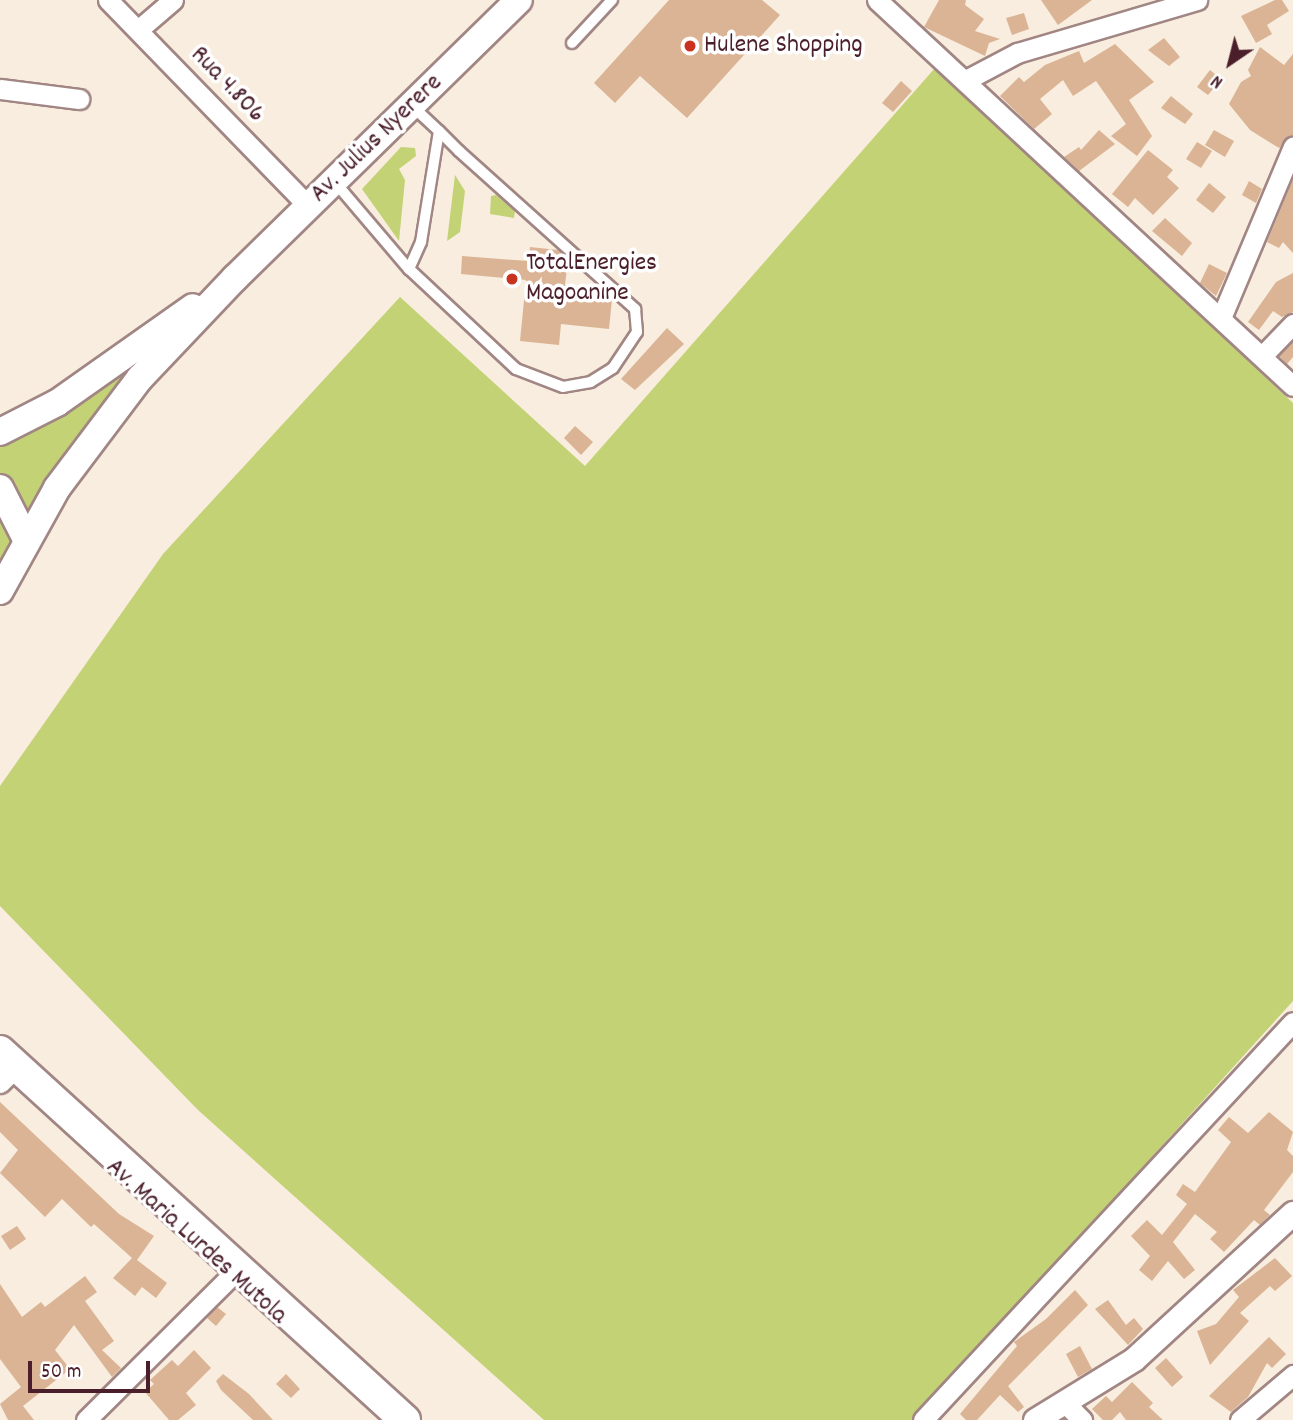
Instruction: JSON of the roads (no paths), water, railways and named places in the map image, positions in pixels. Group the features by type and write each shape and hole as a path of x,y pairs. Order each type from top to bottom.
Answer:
{"main road":[{"name":"Av. Julius Nyerere","path":"0,591 57,488 112,410 235,278 519,0"},
{"name":"Av. Julius Nyerere","path":"0,432 57,403 235,278"},
{"path":"0,488 27,541"},
{"path":"2,1068 405,1420"},
{"name":"Av. Maria Lurdes Mutola","path":"2,1068 392,1420"}],"street":[{"name":"Rua 4.806","path":"108,0 308,206"},
{"path":"138,30 173,0"},
{"path":"877,0 1293,386"},
{"path":"966,80 1017,53 1197,0"},
{"path":"0,89 79,99"},
{"path":"1221,318 1293,147"},
{"path":"1262,356 1293,324"},
{"path":"923,1420 1293,1022"},
{"path":"1035,1420 1074,1412 1293,1213"},
{"path":"86,1420 232,1275"},
{"path":"1240,1420 1293,1375"}],"lane":[{"path":"572,43 612,0"},
{"path":"333,180 409,269 488,346 516,369 541,381 563,387 591,382 613,368 636,332 635,309 411,105"},
{"path":"409,269 421,242 439,131"}],"place":[{"name":"Hulene Shopping","path":"690,46"},
{"name":"TotalEnergies Magoanine","path":"512,279"}]}
